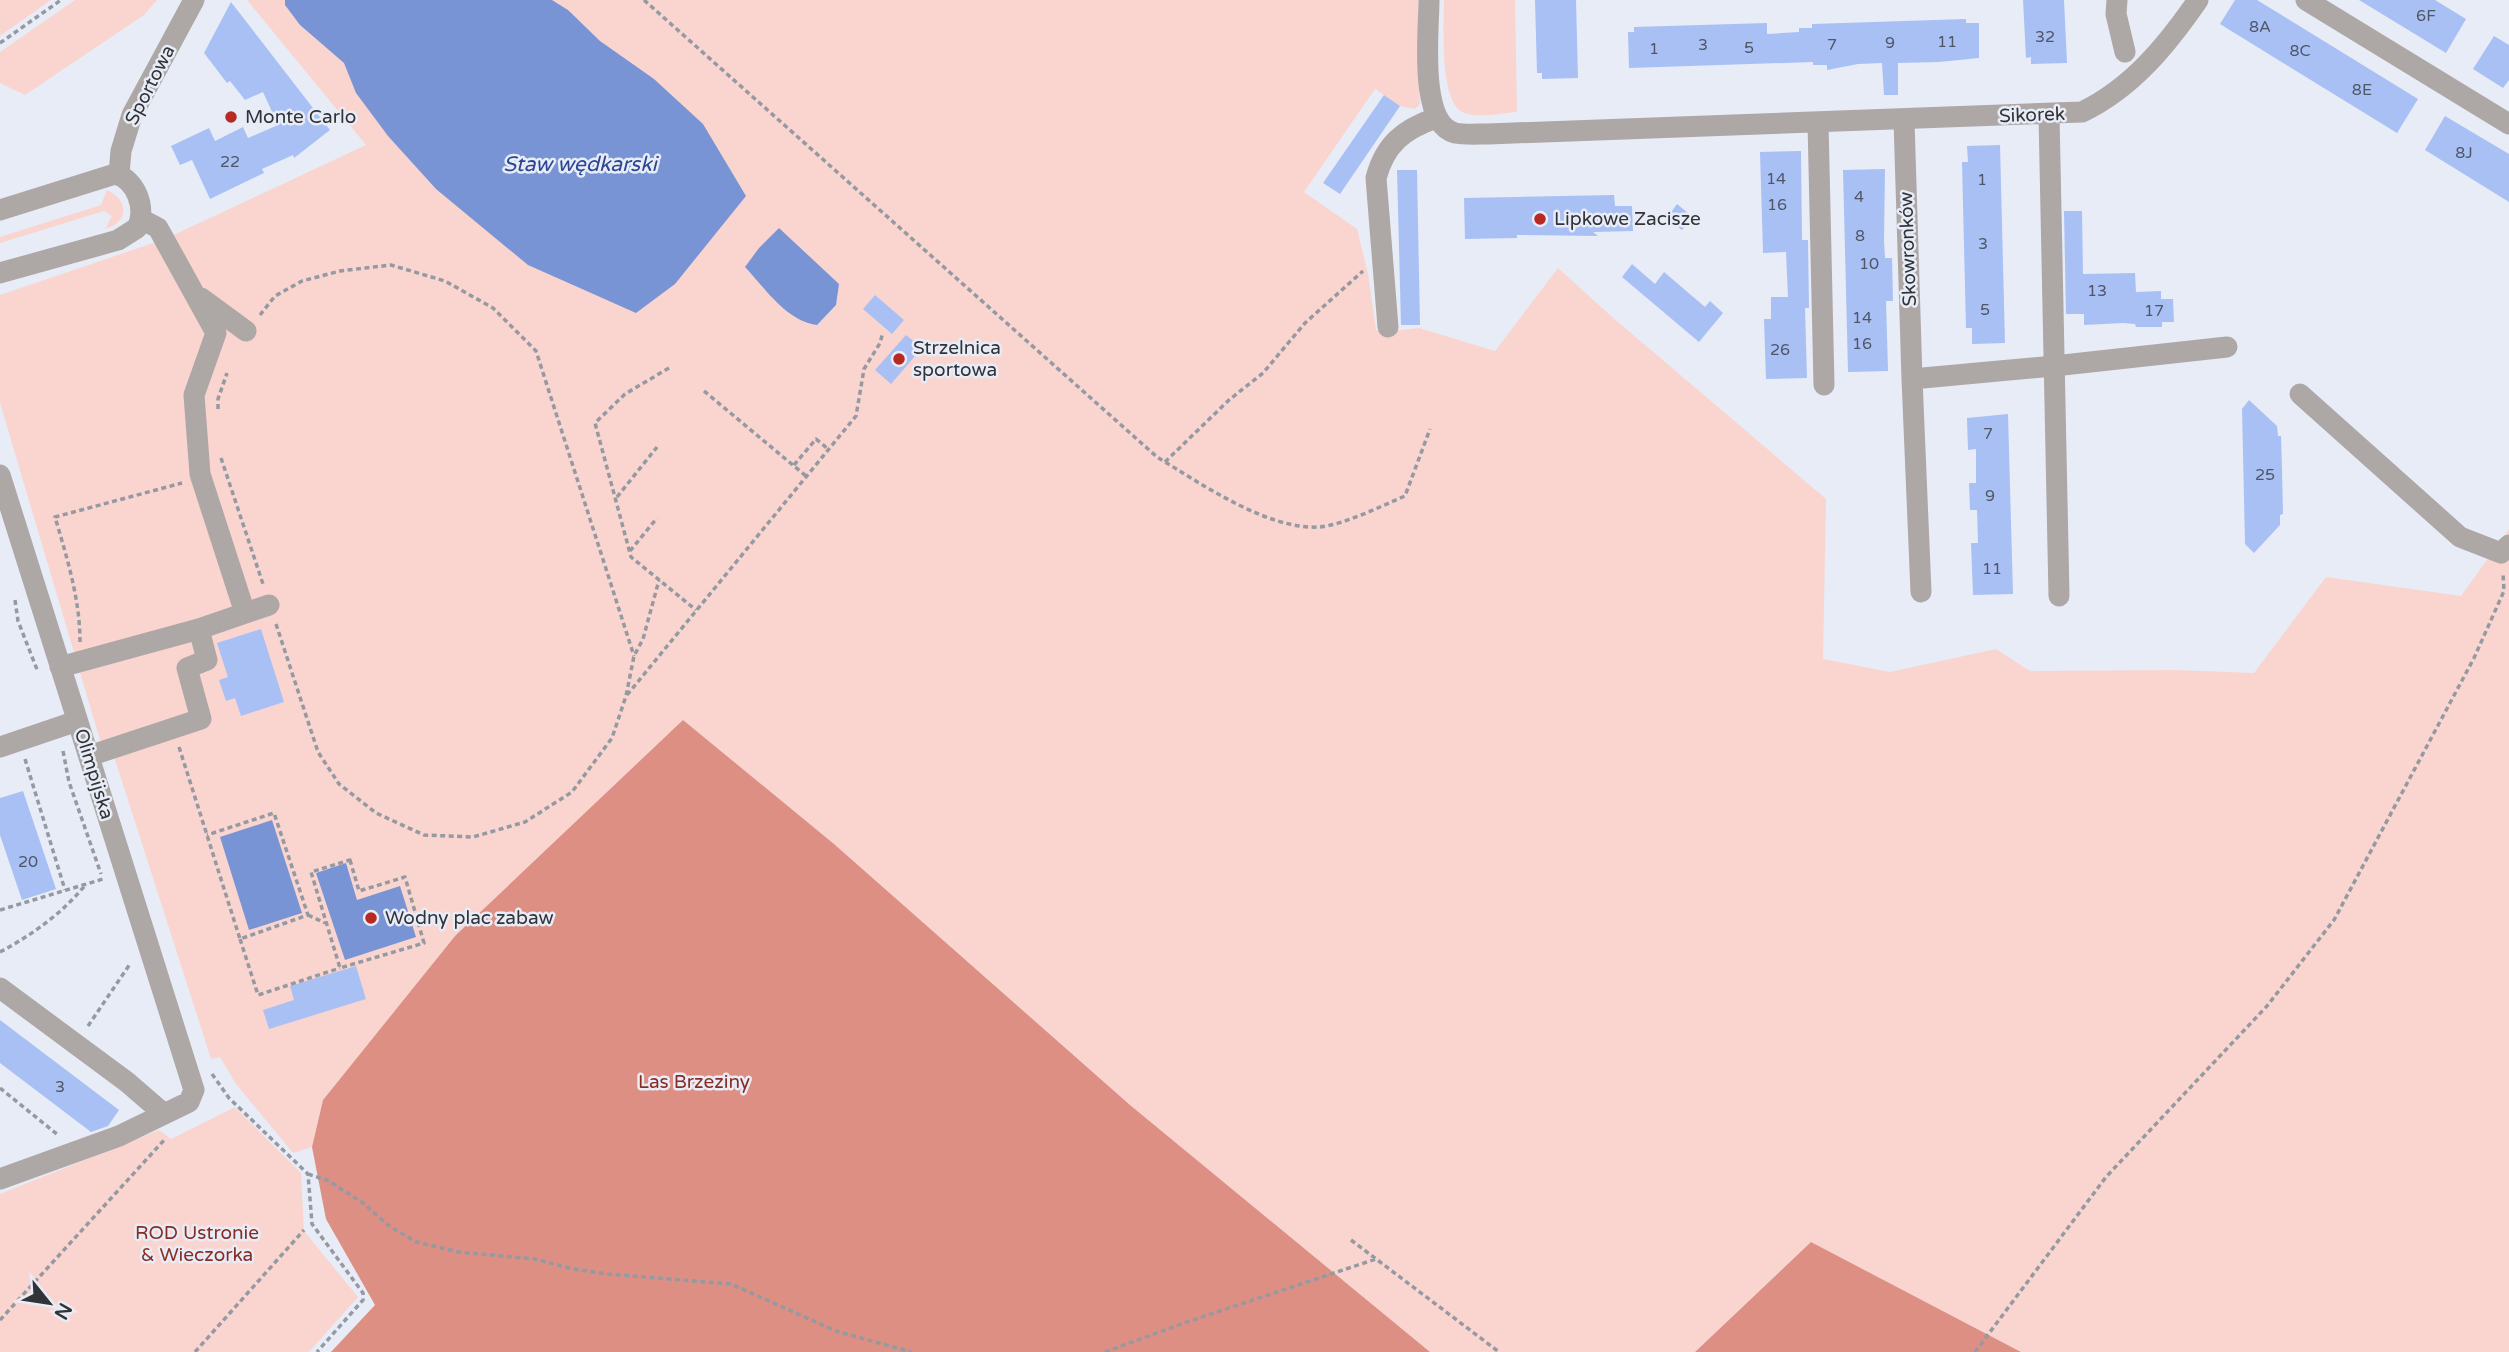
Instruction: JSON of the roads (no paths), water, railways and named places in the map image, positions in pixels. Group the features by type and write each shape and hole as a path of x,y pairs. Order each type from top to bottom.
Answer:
{"street":[{"name":"Sportowa","path":"119,174 121,151 132,115 194,0"},
{"path":"1388,327 1376,178 1380,164 1401,134 1436,118 1430,94 1429,0"},
{"path":"2117,0 2116,14 2125,52"},
{"name":"Sikorek","path":"1436,118 1443,127 1454,133 1488,134 2082,112 2101,103 2125,85 2175,32 2198,0"},
{"path":"2306,0 2509,124"},
{"path":"2049,115 2059,596"},
{"name":"Skowronków","path":"1904,120 1921,592"},
{"path":"1818,122 1824,385"},
{"path":"0,210 119,174 126,177 136,192 141,219 137,228 118,240 0,273"},
{"path":"141,219 158,228 216,333 194,395 200,474 245,613"},
{"path":"194,292 246,331"},
{"path":"1912,379 2227,346"},
{"path":"2300,394 2460,537 2505,549"},
{"name":"Olimpijska","path":"0,475 194,1090 191,1100 164,1114"},
{"path":"60,667 199,629 269,605"},
{"path":"89,756 201,719 187,668 207,660 199,629"},
{"path":"10,744 77,721"},
{"path":"0,988 127,1082 164,1114 119,1136 0,1179"}],"water":[{"name":"Staw wędkarski","path":"285,0 552,0 568,10 600,41 654,79 703,124 746,196 675,284 636,313 528,265 436,189 388,136 356,93 344,63 300,25 285,5"},
{"path":"779,228 839,284 836,305 817,325 795,317 786,310 745,267"},
{"path":"272,820 302,913 249,930 220,837"},
{"name":"Wodny plac zabaw","path":"346,863 357,900 400,886 416,937 345,960 316,873"}],"place":[{"name":"Monte Carlo","path":"231,117"},
{"name":"Lipkowe Zacisze","path":"1540,219"},
{"name":"Strzelnica sportowa","path":"899,359"},
{"name":"Wodny plac zabaw","path":"371,918"}],"park label":[{"name":"Las Brzeziny","path":"694,1082"},
{"name":"ROD Ustronie & Wieczorka","path":"197,1244"}]}
